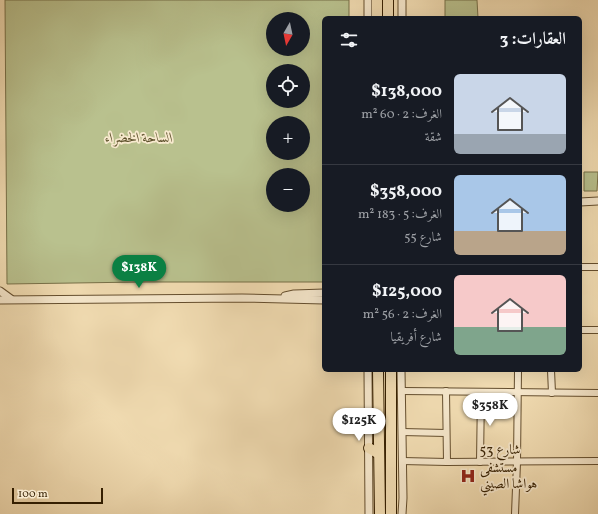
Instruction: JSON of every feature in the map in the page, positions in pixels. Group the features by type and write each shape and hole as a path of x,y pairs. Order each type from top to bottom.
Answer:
{"highway":[{"path":"377,0 377,16"},
{"path":"388,0 388,16"},
{"path":"378,372 380,514"},
{"path":"391,372 391,514"},
{"path":"369,448 379,454"}],"street":[{"path":"368,0 368,16"},
{"path":"402,0 402,16"},
{"path":"582,202 598,201"},
{"path":"582,267 598,267"},
{"path":"0,291 7,297 14,300"},
{"path":"279,298 294,294 322,293"},
{"path":"0,300 279,298 322,300"},
{"path":"582,330 598,330"},
{"path":"368,372 369,514"},
{"path":"401,372 402,514"},
{"path":"515,514 518,372"},
{"path":"551,372 552,393"},
{"path":"402,391 598,393"},
{"path":"446,391 447,462"},
{"path":"480,462 481,392"},
{"path":"402,432 446,432"},
{"name":"شارع 53","path":"402,461 598,461"}],"green space":[{"name":"الساحة الخضراء","path":"5,0 349,0 349,16 322,16 322,282 7,284"},
{"path":"445,0 477,0 478,16 445,16"},
{"path":"584,172 598,172 597,191 584,191"}],"place":[{"name":"مستشفى هواشا الصيني","path":"468,476"}]}
